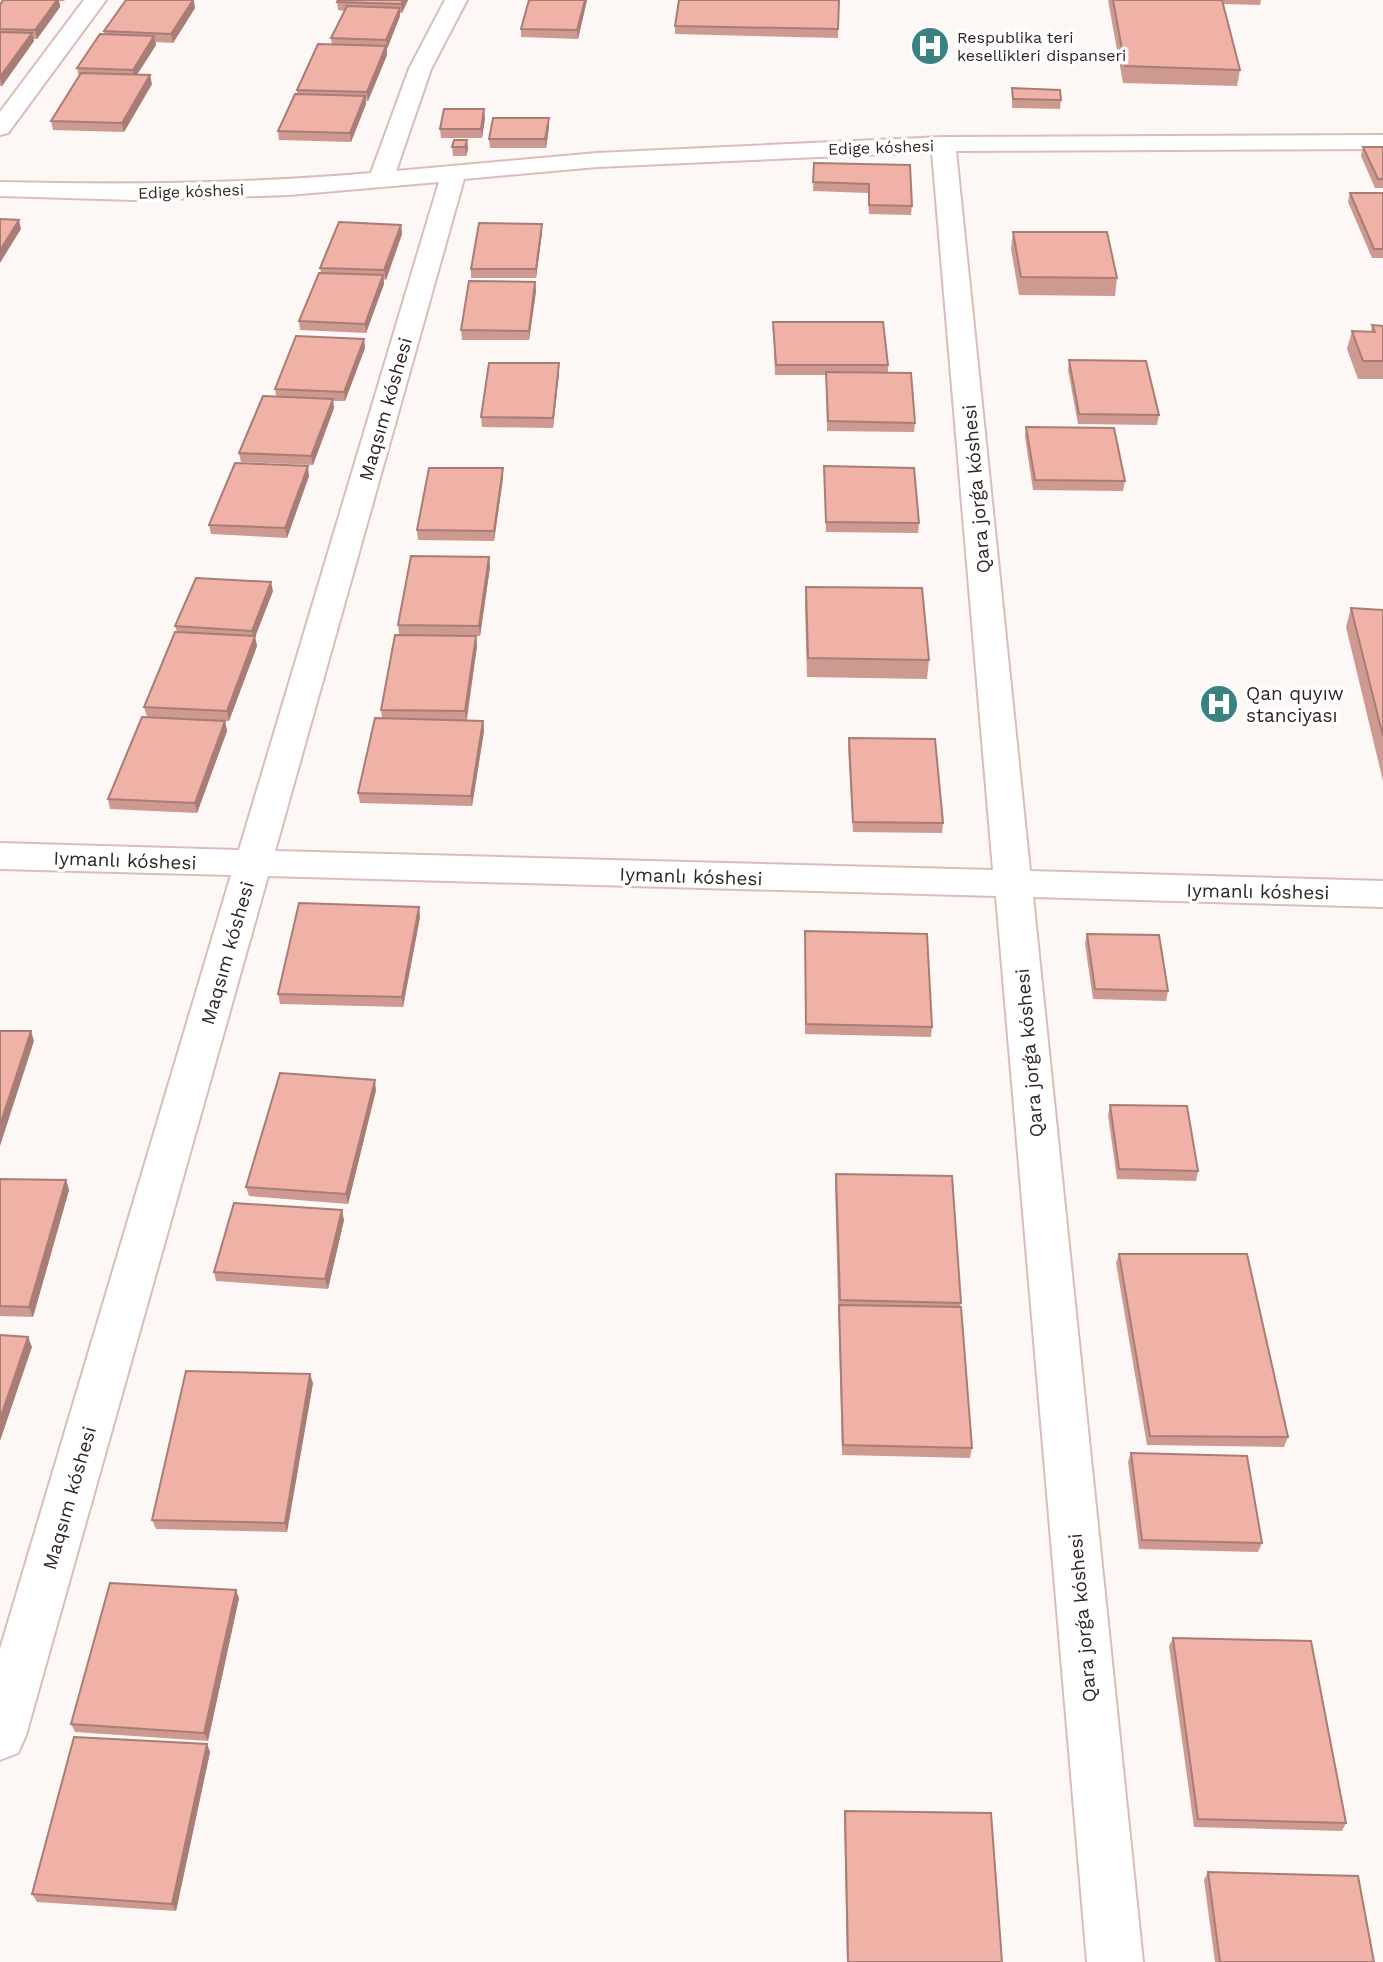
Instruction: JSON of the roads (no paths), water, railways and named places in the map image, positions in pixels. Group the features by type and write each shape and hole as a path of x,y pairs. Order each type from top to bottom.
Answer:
{"street":[{"path":"0,128 95,0"},
{"path":"381,180 420,69 456,0"},
{"name":"Edige kóshesi","path":"0,189 134,193 289,188 597,160 943,144 1383,142"},
{"name":"Qara jorǵa kóshesi","path":"943,144 1115,1962"},
{"name":"Maqsım kóshesi","path":"0,1734 454,172"},
{"name":"Iymanlı kóshesi","path":"0,856 1383,894"}],"place":[{"name":"Respublika teri kesellikleri dispanseri","path":"930,46"},
{"name":"Qan quyıw stanciyası","path":"1219,704"}]}
